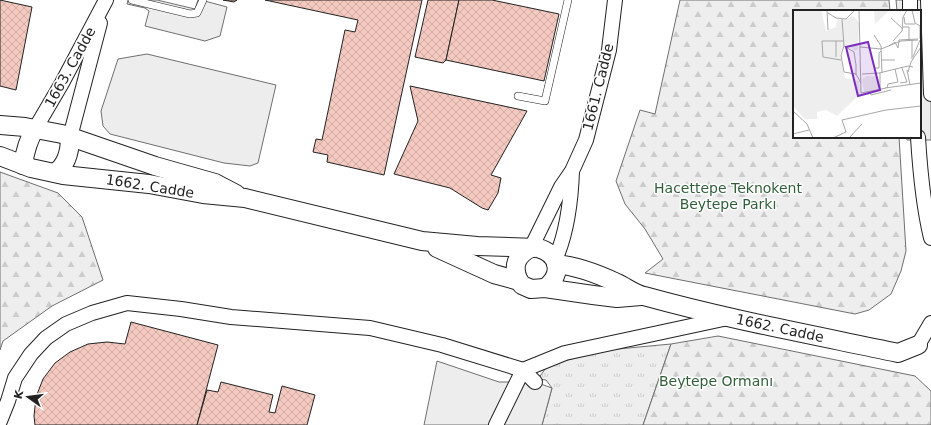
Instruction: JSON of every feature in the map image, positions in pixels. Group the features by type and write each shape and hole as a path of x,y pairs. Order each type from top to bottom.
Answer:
{"street":[{"name":"1661. Cadde","path":"531,248 561,187 572,171 586,140 609,50 615,0"},
{"path":"909,0 910,10"},
{"path":"928,0 931,94"},
{"name":"1663. Cadde","path":"35,129 105,3"},
{"name":"1663. Cadde","path":"70,136 77,106 90,65 105,3"},
{"path":"0,125 35,129 70,136 70,147 67,158 64,164 55,173 23,165 0,156"},
{"path":"23,165 29,139 35,129"},
{"name":"1662. Cadde","path":"70,136 154,166 215,183 244,198"},
{"path":"918,138 922,191 925,214 931,238"},
{"name":"1661. Cadde","path":"556,262 562,246 571,190 572,171"},
{"name":"1662. Cadde","path":"55,173 149,184 203,194 244,198 422,241 477,246 538,248 551,254 556,262 588,270 616,282 641,296 729,318 898,353 918,344"},
{"name":"1662. Cadde","path":"422,241 494,274 519,281 522,285 531,289 536,290 545,288 593,296 617,298 641,296"},
{"path":"519,281 515,268 516,262 525,251 531,248"},
{"path":"545,288 551,284 555,278 557,271 556,262"},
{"path":"0,421 15,378 31,354 46,338 66,324 92,313 126,303 181,308 231,318 370,328 442,345 523,370 535,382"},
{"path":"496,425 523,370 565,353 729,318"},
{"path":"918,344 931,324"}],"lane":[{"path":"132,0 190,14 197,13 203,0"},
{"path":"518,96 545,101 568,0"}],"green space":[{"name":"Hacettepe Teknokent Beytepe Parkı","path":"680,0 889,0 890,10 793,10 793,138 899,138 906,251 901,271 891,294 869,310 855,314 645,273 663,259 645,229 625,204 616,181 640,110 655,114"},
{"path":"0,172 58,193 82,217 103,280 52,306 3,341 0,350"},
{"name":"Beytepe Ormanı","path":"718,336 915,376 931,391 931,425 643,425 671,344"},
{"path":"671,344 643,425 542,425 552,388 546,380 538,379 548,365 607,350"}],"shaded area":[{"path":"128,0 157,0 195,9 198,0 201,0 227,7 220,36 205,41 145,26 149,11 145,8 127,4"},
{"path":"896,0 931,0 931,140 907,140 907,138 921,138 921,10 897,10"},
{"path":"147,54 276,85 258,163 250,166 224,163 110,134 103,126 101,111 118,59"},
{"path":"437,361 499,382 535,382 552,388 542,425 424,425"}],"building":[{"path":"0,0 32,7 16,90 0,86"},
{"path":"223,0 237,0 234,2"},
{"path":"265,0 422,0 384,175 327,162 328,155 313,152 316,139 322,140 345,30 355,32 358,20"},
{"path":"428,0 459,0 446,60 443,63 415,57"},
{"path":"459,0 492,0 559,14 544,81 446,60"},
{"path":"410,86 527,111 491,175 501,178 498,193 488,210 482,208 450,188 394,174 418,121"},
{"path":"131,322 218,345 197,425 35,425 34,416 36,397 43,379 55,363 70,352 88,344 107,342 125,344"},
{"path":"221,382 273,395 269,412 275,413 282,386 315,395 307,425 197,425 207,390 218,392"}]}
